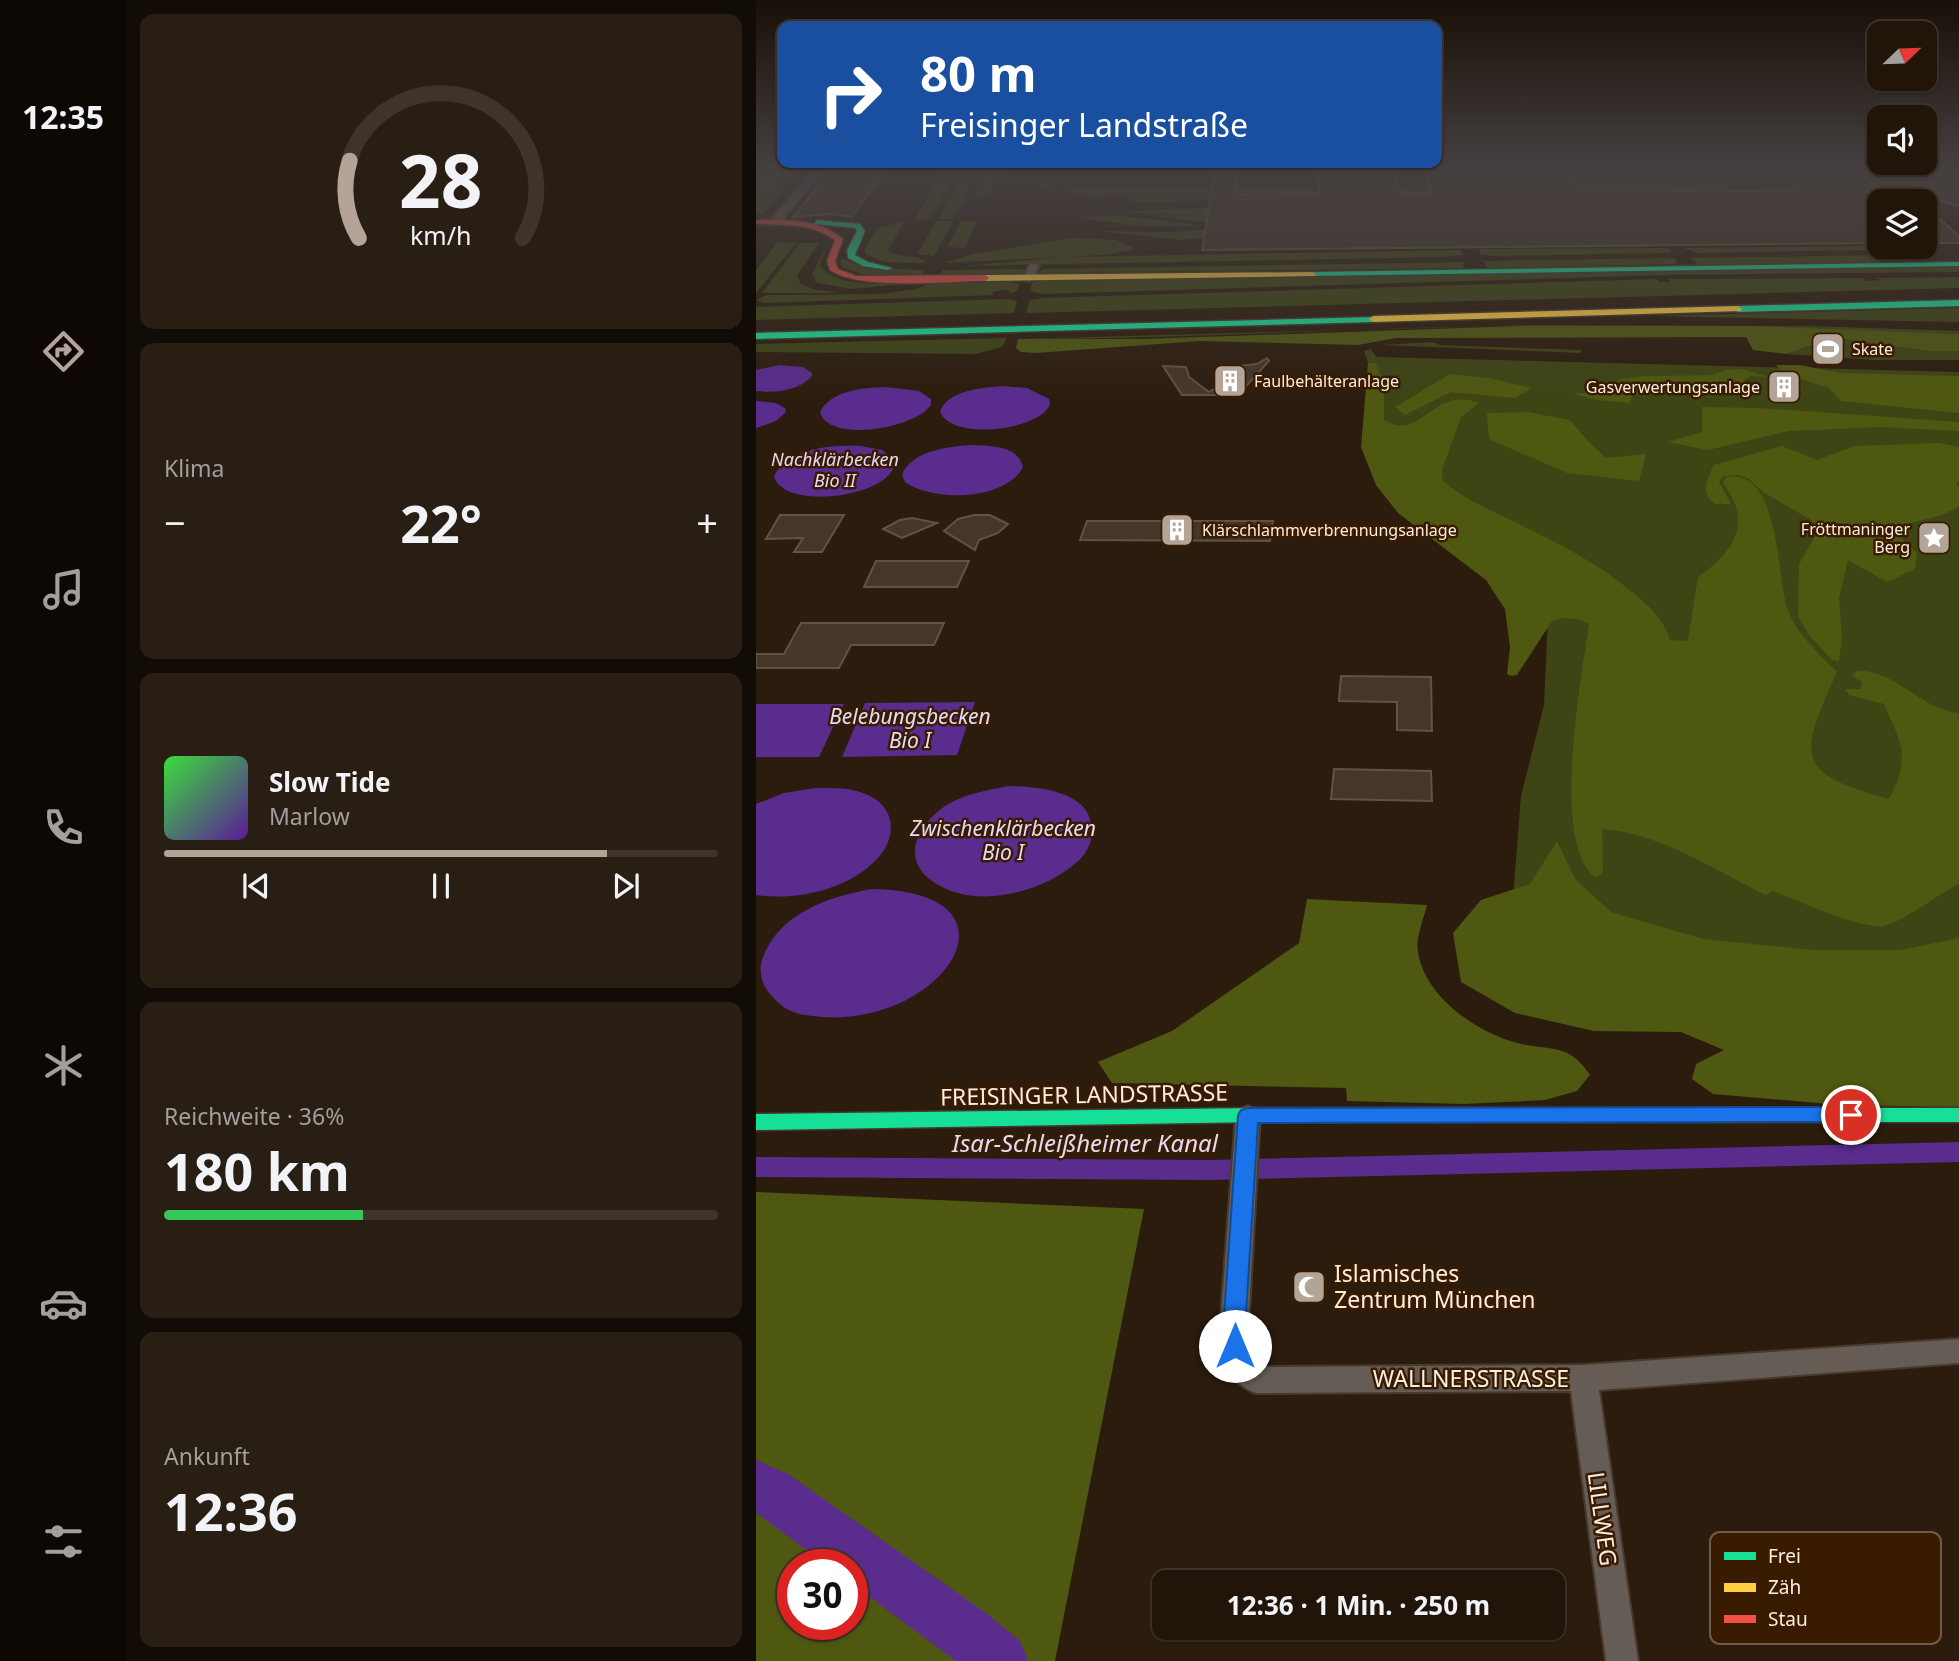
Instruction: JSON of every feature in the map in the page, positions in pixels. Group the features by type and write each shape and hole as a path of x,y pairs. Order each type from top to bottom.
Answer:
{"main road":[{"path":"838,246 831,266 839,273 865,279 907,274 1959,252"},
{"path":"854,246 850,253 857,261 907,274"},
{"path":"1031,272 1959,264"},
{"path":"756,326 1959,294"},
{"path":"756,336 1959,303"},
{"path":"1337,320 1366,323 1533,320 1850,323"},
{"name":"FREISINGER LANDSTRASSE","path":"756,1122 1248,1115 1959,1115"}],"street":[{"name":"WALLNERSTRASSE","path":"1248,1115 1234,1330 1237,1362 1256,1380 1583,1378 1959,1351"},
{"name":"LILLWEG","path":"1583,1378 1622,1661"}],"green space":[{"path":"775,246 794,246 756,293 756,270"},
{"path":"798,246 817,246 797,275 800,283 813,289 838,293 762,293"},
{"path":"827,246 820,264 834,277 858,283 905,284 852,289 817,283 812,274"},
{"path":"867,246 891,246 888,250 893,253 919,258 927,263 884,262 865,254"},
{"path":"922,246 940,246 934,256 917,254"},
{"path":"948,246 966,246 965,248"},
{"path":"1026,246 1128,246 1135,249 1104,255 945,263 973,254"},
{"path":"1867,246 1867,250 1698,253 1683,248"},
{"path":"1668,248 1671,252 1491,256 1480,254 1479,249"},
{"path":"1461,250 1463,255 1448,257 963,266 1065,257"},
{"path":"1867,255 1867,259 1887,261 1699,265 1690,258"},
{"path":"841,258 865,268 924,270 921,277 867,276 841,267"},
{"path":"1675,258 1678,262 1675,264 1491,268 1484,266 1486,265 1483,261"},
{"path":"1464,262 1463,268 1036,273 1045,269"},
{"path":"1959,267 1959,272 1662,275 1043,294 1030,291 1032,283 1038,281"},
{"path":"943,270 1028,271 1018,274 939,276"},
{"path":"1959,277 1959,288 1026,313 1030,300 1042,298 1656,279 1660,282 1671,282 1667,279 1863,278 1867,281 1881,280 1875,278"},
{"path":"931,283 1020,284 1017,291 1006,294 1011,291 999,291 992,293 994,295 764,303 756,300 767,295 881,294 917,289"},
{"path":"1008,299 1017,301 1014,313 756,320 756,307"},
{"path":"1959,308 1959,322 1652,316"},
{"path":"1519,326 1754,326 1959,334 1959,351 1930,351 1832,338 1786,354 1753,350 1746,337 1396,338 1358,345 1200,341 1036,353 1021,352 1016,348 1018,339 1144,339"},
{"path":"1809,326 1959,331 1959,334 1702,327 1469,327"},
{"path":"1376,329 1072,339 1018,339"},
{"path":"1007,338 1002,347 976,354 756,352 756,344"},
{"path":"1832,338 1930,351 1959,351 1959,360 1874,360 1786,354"},
{"path":"1433,342 1440,345 1581,350 1581,353 1382,345"},
{"path":"1371,349 1376,357 1959,372 1959,1004 1512,911 1521,796 1544,705 1549,595 1384,433 1372,363 1368,363 1364,351"},
{"path":"1368,363 1376,363 1384,384 1384,420 1397,425 1408,425 1450,401 1479,403 1461,417 1443,467 1442,480 1469,499 1564,547 1605,572 1649,607 1664,625 1670,640 1688,641 1698,577 1722,557 1736,535 1737,511 1723,483 1726,477 1744,479 1758,490 1774,530 1789,613 1804,637 1837,672 1811,742 1813,757 1820,770 1858,790 1889,799 1896,784 1902,751 1884,704 1849,695 1845,689 1861,689 1862,682 1852,676 1857,671 1879,674 1937,707 1959,714 1959,884 1901,919 1883,926 1873,926 1844,919 1773,891 1766,895 1707,864 1645,837 1602,829 1603,873 1595,877 1582,858 1574,830 1571,795 1576,718 1589,624 1578,619 1563,618 1552,621 1517,675 1507,674 1510,647 1505,609 1486,580 1398,513 1376,485 1361,447"},
{"path":"1776,365 1800,365 1840,373 1959,376 1959,413 1841,401 1829,388 1784,374"},
{"path":"1742,369 1769,377 1751,376 1744,380 1747,390 1669,389 1648,396 1632,395 1630,403 1596,400 1572,393 1596,393 1621,379 1713,375 1725,370"},
{"path":"1450,374 1489,378 1532,388 1515,398 1451,392 1405,415 1395,407"},
{"path":"1702,407 1760,408 1959,422 1959,431 1881,427 1789,431 1708,450 1668,442 1702,432"},
{"path":"1527,412 1570,420 1606,458 1646,454 1639,481 1567,473 1489,439 1487,413"},
{"path":"1939,443 1959,447 1959,483 1955,483 1959,487 1959,507 1939,516 1890,528 1917,553 1915,569 1887,582 1848,560 1839,598 1842,638 1839,661 1832,660 1809,635 1798,616 1799,564 1818,531 1813,521 1739,475 1723,476 1719,482 1731,504 1715,504 1706,491 1714,465 1782,446 1817,460 1855,446"},
{"path":"1557,841 1575,879 1611,912 1703,939 1814,950 1901,950 1959,938 1959,1107 1841,1105 1713,1094 1692,1079 1696,1064 1724,1050 1681,1032 1594,1031 1515,1013 1461,982 1453,933 1481,900 1530,884"},
{"path":"1307,899 1427,905 1417,947 1423,969 1443,999 1456,1012 1488,1032 1521,1044 1568,1053 1590,1075 1577,1091 1545,1100 1464,1104 1347,1101 1346,1088 1112,1083 1098,1062 1172,1031 1299,943"},
{"path":"756,1192 1144,1209 1055,1661 756,1661"}],"water":[{"name":"Nachklärbecken Bio II","path":"779,365 803,367 812,373 812,376 800,385 786,390 756,391 756,370"},
{"name":"Nachklärbecken Bio II","path":"1002,386 1027,388 1049,399 1050,405 1042,414 1029,421 995,429 961,427 948,421 940,412 950,399 957,395 975,389"},
{"name":"Nachklärbecken Bio II","path":"885,387 919,391 931,399 931,405 909,420 873,429 839,428 827,422 820,412 832,399 840,395"},
{"name":"Nachklärbecken Bio II","path":"756,401 776,403 786,409 785,413 776,421 756,428"},
{"name":"Nachklärbecken Bio II","path":"971,445 1002,448 1015,454 1023,467 1014,478 1001,486 968,495 933,493 905,482 902,475 907,467 922,455"},
{"name":"Nachklärbecken Bio II","path":"861,446 882,450 895,460 891,473 878,483 860,491 816,497 797,494 782,487 774,476 781,466 801,454 825,447"},
{"name":"Belebungsbecken Bio I","path":"975,702 957,755 842,757 865,703"},
{"name":"Belebungsbecken Bio I","path":"756,704 844,704 819,757 756,757"},
{"name":"Zwischenklärbecken Bio I","path":"1008,786 1061,793 1083,807 1090,817 1092,835 1083,856 1045,883 1007,894 967,895 932,881 916,860 915,849 923,827 952,802 972,794"},
{"name":"Zwischenklärbecken Bio I","path":"815,788 842,788 868,795 878,801 889,816 891,824 888,843 876,860 864,870 836,886 788,896 756,895 756,804 784,793"},
{"name":"Zwischenklärbecken Bio I","path":"872,889 922,896 951,913 959,936 951,962 928,986 895,1005 853,1016 805,1015 788,1010 771,995 762,979 762,960 770,944 780,930 807,910 838,897"}],"building":[{"path":"1203,246 1637,246 1202,250"},
{"path":"1267,358 1269,361 1238,395 1182,395 1163,366 1186,367 1189,377 1209,392 1241,373 1239,366 1257,364"},
{"path":"780,515 844,515 822,552 794,552 803,538 766,539"},
{"path":"990,515 1008,524 998,533 979,540 975,550 944,531 958,519"},
{"path":"912,518 937,523 902,538 883,529 900,520"},
{"name":"Klärschlammverbrennungsanlage","path":"1087,521 1273,521 1270,541 1080,540"},
{"path":"876,561 969,561 957,587 864,587"},
{"path":"801,623 944,623 934,645 851,645 839,668 756,668 756,654 784,654"},
{"path":"1341,676 1431,677 1432,731 1397,730 1397,702 1339,701"},
{"path":"1334,769 1431,771 1432,801 1331,799"}],"waterway":[{"name":"Isar-Schleißheimer Kanal","path":"756,1167 1210,1170 1959,1152"},
{"path":"756,1485 770,1492 966,1633 1000,1661"}],"traffic: fast":[{"path":"853,246 851,256 866,264 888,268"},
{"path":"1312,274 1959,264"},
{"path":"1738,309 1959,303"},
{"path":"756,336 1373,319"},
{"path":"756,1122 1258,1115"},
{"path":"1610,1115 1959,1115"}],"traffic: slow":[{"path":"985,278 1312,274"},
{"path":"1373,319 1738,309"},
{"path":"1258,1115 1610,1115"}],"traffic: jam":[{"path":"837,246 831,261 834,270 855,278 985,278"}],"place":[{"name":"Skate","path":"1828,349"},
{"name":"Faulbehälteranlage","path":"1230,381"},
{"name":"Gasverwertungsanlage","path":"1784,387"},
{"name":"Klärschlammverbrennungsanlage","path":"1177,530"},
{"name":"Fröttmaninger Berg","path":"1934,538"},
{"name":"Islamisches Zentrum München","path":"1309,1287"}],"route":[{"path":"1235,1346 1248,1115 1851,1115"}]}
